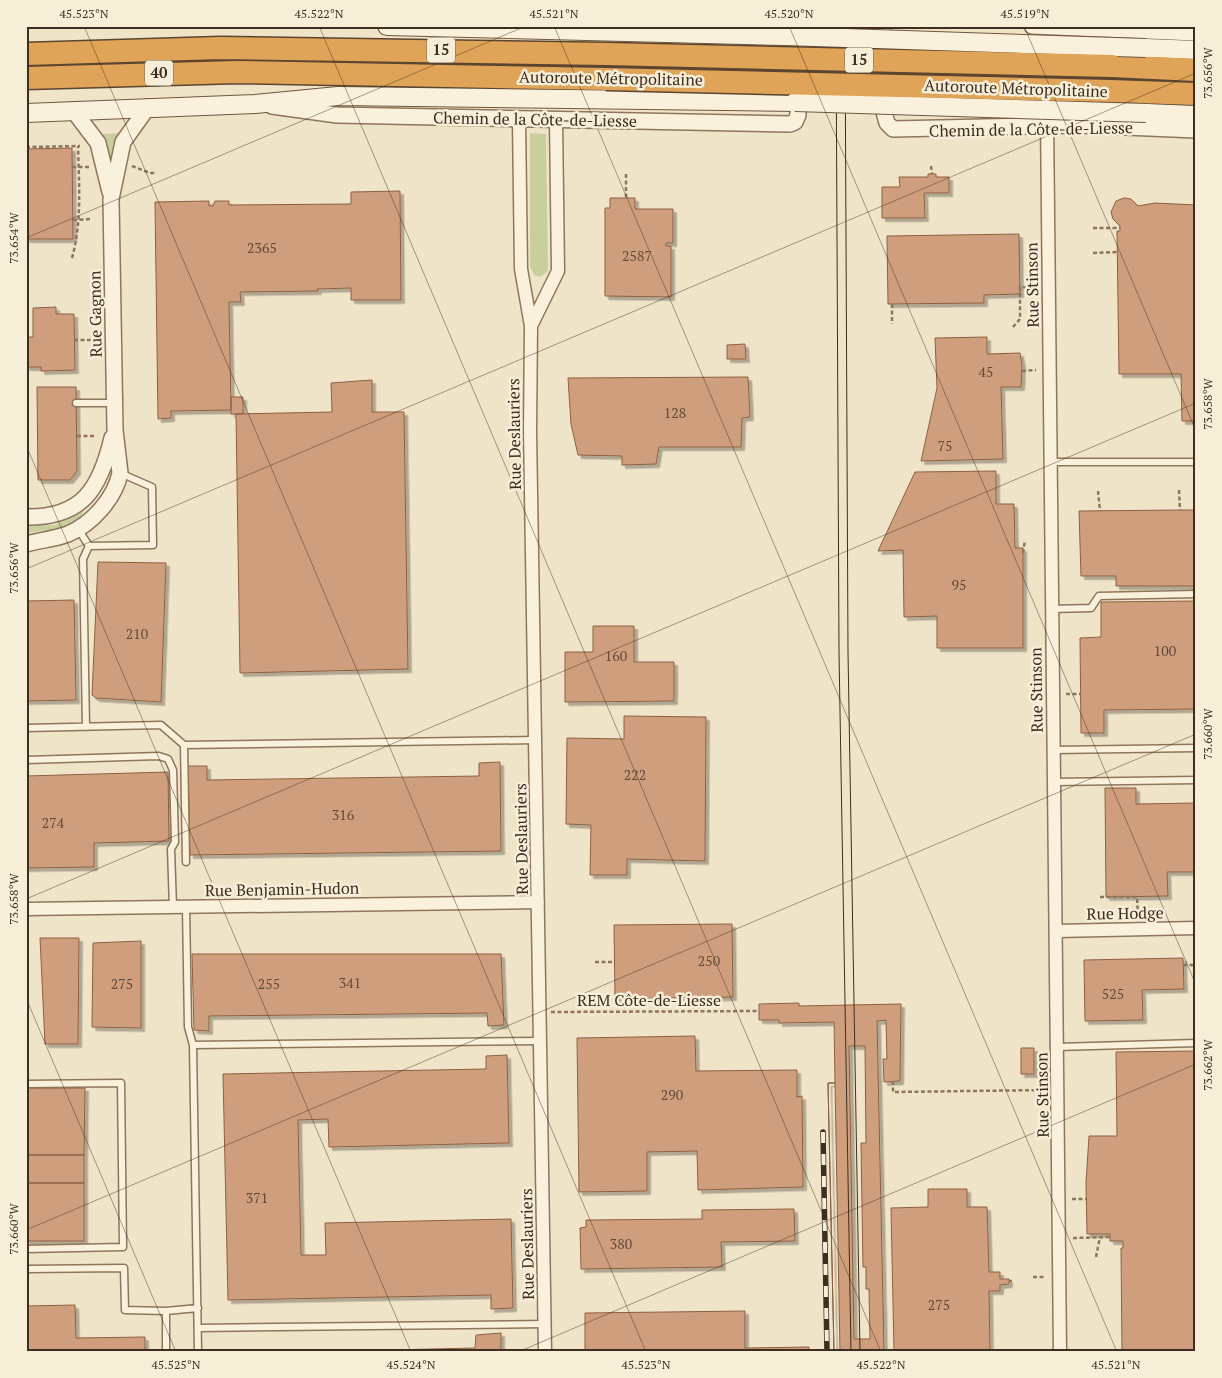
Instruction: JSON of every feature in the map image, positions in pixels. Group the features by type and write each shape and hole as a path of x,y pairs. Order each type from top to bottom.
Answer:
{"highway":[{"name":"Autoroute Métropolitaine","path":"26,54 276,48 1112,66 1196,70"},
{"name":"Autoroute Métropolitaine","path":"26,78 131,74 291,72 606,89 1110,91 1196,94"}],"main road":[{"path":"387,26 1196,50"},
{"name":"Chemin de la Côte-de-Liesse","path":"26,113 255,104 338,96 606,89 956,106 1196,115"}],"street":[{"name":"Chemin de la Côte-de-Liesse","path":"255,104 337,116 793,124 798,118 799,111 798,26"},
{"name":"Chemin de la Côte-de-Liesse","path":"882,26 884,112 887,123 893,129 1078,125 1196,130"},
{"path":"1032,26 1196,33"},
{"name":"Rue Stinson","path":"1053,27 1046,127 1060,1352"},
{"name":"Rue Gagnon","path":"111,198 123,142 148,107"},
{"name":"Rue Gagnon","path":"73,110 98,143 111,198 115,430"},
{"name":"Rue Deslauriers","path":"519,120 521,269 531,326 530,431 545,1352"},
{"name":"Rue Deslauriers","path":"531,326 558,271 556,121"},
{"path":"26,544 78,529 92,518 108,500 117,486 120,473 115,430"},
{"path":"26,517 61,513 88,494 104,471 115,430"},
{"name":"Rue Benjamin-Hudon","path":"26,909 538,902"},
{"name":"Rue Hodge","path":"1056,930 1196,928"}],"lane":[{"path":"76,403 114,403"},
{"path":"1050,462 1196,462"},
{"path":"89,546 153,545 152,486 120,473"},
{"path":"78,529 89,546"},
{"path":"86,727 83,559 89,546"},
{"path":"1052,609 1090,608 1099,596 1196,594"},
{"path":"26,728 161,725 184,746 535,740"},
{"path":"184,746 186,862"},
{"path":"1053,750 1196,748"},
{"path":"26,760 159,756 168,759 173,770 175,842 171,850 172,907"},
{"path":"1053,782 1196,780"},
{"path":"186,906 188,1027 193,1045 198,1352"},
{"path":"193,1045 540,1041"},
{"path":"1057,1047 1196,1043"},
{"path":"26,1084 121,1083 123,1247 26,1249"},
{"path":"26,1269 124,1268 125,1310 198,1308"},
{"path":"166,1310 166,1352"},
{"path":"198,1328 545,1324"}],"path":[{"path":"72,258 77,240 78,146"},
{"path":"27,148 84,146"},
{"path":"130,166 150,173 156,172"},
{"path":"931,166 932,174"},
{"path":"72,167 92,167"},
{"path":"626,174 626,198"},
{"path":"73,220 92,219"},
{"path":"1093,228 1120,228"},
{"path":"1093,253 1117,252"},
{"path":"1013,327 1020,319 1020,287 1035,288"},
{"path":"892,304 892,324"},
{"path":"74,340 94,340"},
{"path":"1022,370 1036,370"},
{"path":"76,436 95,436"},
{"path":"1180,490 1180,510"},
{"path":"1098,491 1100,511"},
{"path":"1023,553 1026,540"},
{"path":"1066,694 1080,694"},
{"path":"1100,897 1138,897 1138,917"},
{"path":"595,962 614,962"},
{"path":"1183,965 1196,965"},
{"name":"REM Côte-de-Liesse","path":"540,1012 759,1011"},
{"path":"893,1082 893,1092 1058,1090"},
{"path":"1072,1199 1086,1199"},
{"path":"1096,1257 1100,1237"},
{"path":"1072,1238 1110,1237"},
{"path":"1033,1277 1046,1277"}],"green space":[{"path":"119,133 112,156 110,157 102,134"},
{"path":"530,133 546,134 548,268 547,272 540,277 534,275 530,267"},
{"path":"84,511 74,522 67,525 26,533 26,526 55,525"}],"building":[{"path":"72,148 73,239 26,239 26,149"},
{"path":"928,174 936,174 936,177 949,177 949,193 924,193 925,218 882,218 882,187 900,187 899,177 928,177"},
{"path":"400,191 401,300 351,300 351,288 317,289 318,291 240,292 241,302 229,302 231,410 171,411 171,418 158,419 155,202 209,201 209,206 213,206 215,201 229,201 229,205 351,204 351,192"},
{"path":"610,198 635,198 635,209 673,209 673,243 666,243 666,246 671,246 671,297 605,296 605,208 610,208"},
{"path":"1124,198 1131,199 1138,206 1155,203 1196,205 1196,421 1182,421 1181,374 1119,374 1117,231 1120,231 1120,226 1113,219 1111,212 1116,201"},
{"path":"1019,234 1020,294 984,295 984,303 888,304 887,236"},
{"path":"56,307 56,314 74,314 75,370 41,371 41,367 26,367 26,337 33,337 33,308"},
{"path":"987,337 987,354 1020,353 1022,365 1021,387 1001,387 1003,459 921,461 937,388 935,338"},
{"path":"745,344 746,359 727,359 727,345"},
{"path":"748,377 750,417 742,418 741,447 659,447 656,464 622,465 622,456 578,455 571,424 568,378"},
{"path":"372,380 372,412 404,412 408,669 240,673 236,414 332,412 331,383"},
{"path":"37,387 76,387 77,471 70,480 38,480"},
{"path":"231,397 243,397 243,414 231,414"},
{"path":"996,471 996,504 1014,504 1015,548 1023,548 1023,648 937,648 937,616 904,617 903,550 878,551 915,472"},
{"path":"1196,510 1196,586 1116,586 1116,576 1081,576 1079,511"},
{"path":"98,562 166,563 161,702 96,698 92,695"},
{"path":"74,600 76,700 26,701 26,601"},
{"path":"1196,601 1196,709 1104,710 1104,733 1081,733 1080,638 1101,637 1101,602"},
{"path":"593,626 634,626 634,662 674,662 674,701 565,702 565,652 593,652"},
{"path":"624,716 706,717 705,861 627,859 627,875 590,875 591,825 566,824 567,738 624,739"},
{"path":"500,762 501,851 190,855 188,766 207,766 207,780 479,776 479,763"},
{"path":"168,772 169,841 94,843 94,867 26,868 26,776"},
{"path":"1105,788 1136,788 1136,804 1196,803 1196,872 1167,872 1168,896 1106,897"},
{"path":"732,924 733,997 615,999 614,925"},
{"path":"40,938 79,938 78,1044 45,1044"},
{"path":"141,941 141,1028 92,1027 93,943"},
{"path":"192,954 501,954 504,1025 488,1026 487,1013 209,1016 209,1031 194,1030"},
{"path":"1183,958 1184,989 1142,990 1143,1020 1085,1021 1084,960"},
{"path":"799,1003 799,1006 901,1004 900,1081 884,1082 883,1059 887,1059 886,1020 877,1021 884,1352 834,1352 828,1083 835,1083 834,1022 779,1023 779,1020 759,1020 759,1004","holes":["849,1046 865,1046 866,1143 861,1143 863,1267 866,1267 866,1289 869,1289 870,1339 854,1339"]},
{"path":"695,1036 696,1071 797,1070 797,1097 802,1096 803,1187 698,1190 697,1151 647,1152 647,1191 579,1192 577,1038"},
{"path":"1021,1048 1034,1048 1034,1074 1021,1074"},
{"path":"1196,1051 1196,1352 1122,1352 1121,1248 1123,1248 1123,1241 1110,1241 1110,1234 1087,1234 1086,1183 1089,1136 1117,1136 1116,1052"},
{"path":"507,1055 509,1143 329,1147 328,1119 298,1120 301,1255 326,1255 325,1223 511,1219 513,1308 491,1309 491,1295 228,1300 223,1074 486,1069 486,1056"},
{"path":"828,1083 835,1083 840,1352 834,1352"},
{"path":"26,1088 85,1088 84,1155 26,1155"},
{"path":"26,1155 84,1155 84,1183 26,1183"},
{"path":"26,1183 84,1183 84,1241 26,1241"},
{"path":"928,1189 967,1189 967,1207 987,1207 989,1272 1000,1272 1000,1279 1009,1279 1009,1284 1000,1285 1000,1291 989,1291 990,1352 894,1352 891,1208 928,1207"},
{"path":"794,1209 795,1241 721,1242 722,1267 581,1269 580,1228 586,1227 586,1220 702,1219 702,1210"},
{"path":"75,1305 76,1338 145,1337 145,1352 26,1352 26,1306"},
{"path":"745,1311 745,1348 809,1347 809,1352 585,1352 585,1313"},
{"path":"501,1333 501,1352 302,1352 475,1348 476,1335"}],"tram line":[{"path":"836,26 839,652 851,1352"},
{"path":"845,26 848,652 860,1352"}],"railway":[{"path":"823,1132 827,1352"}]}
